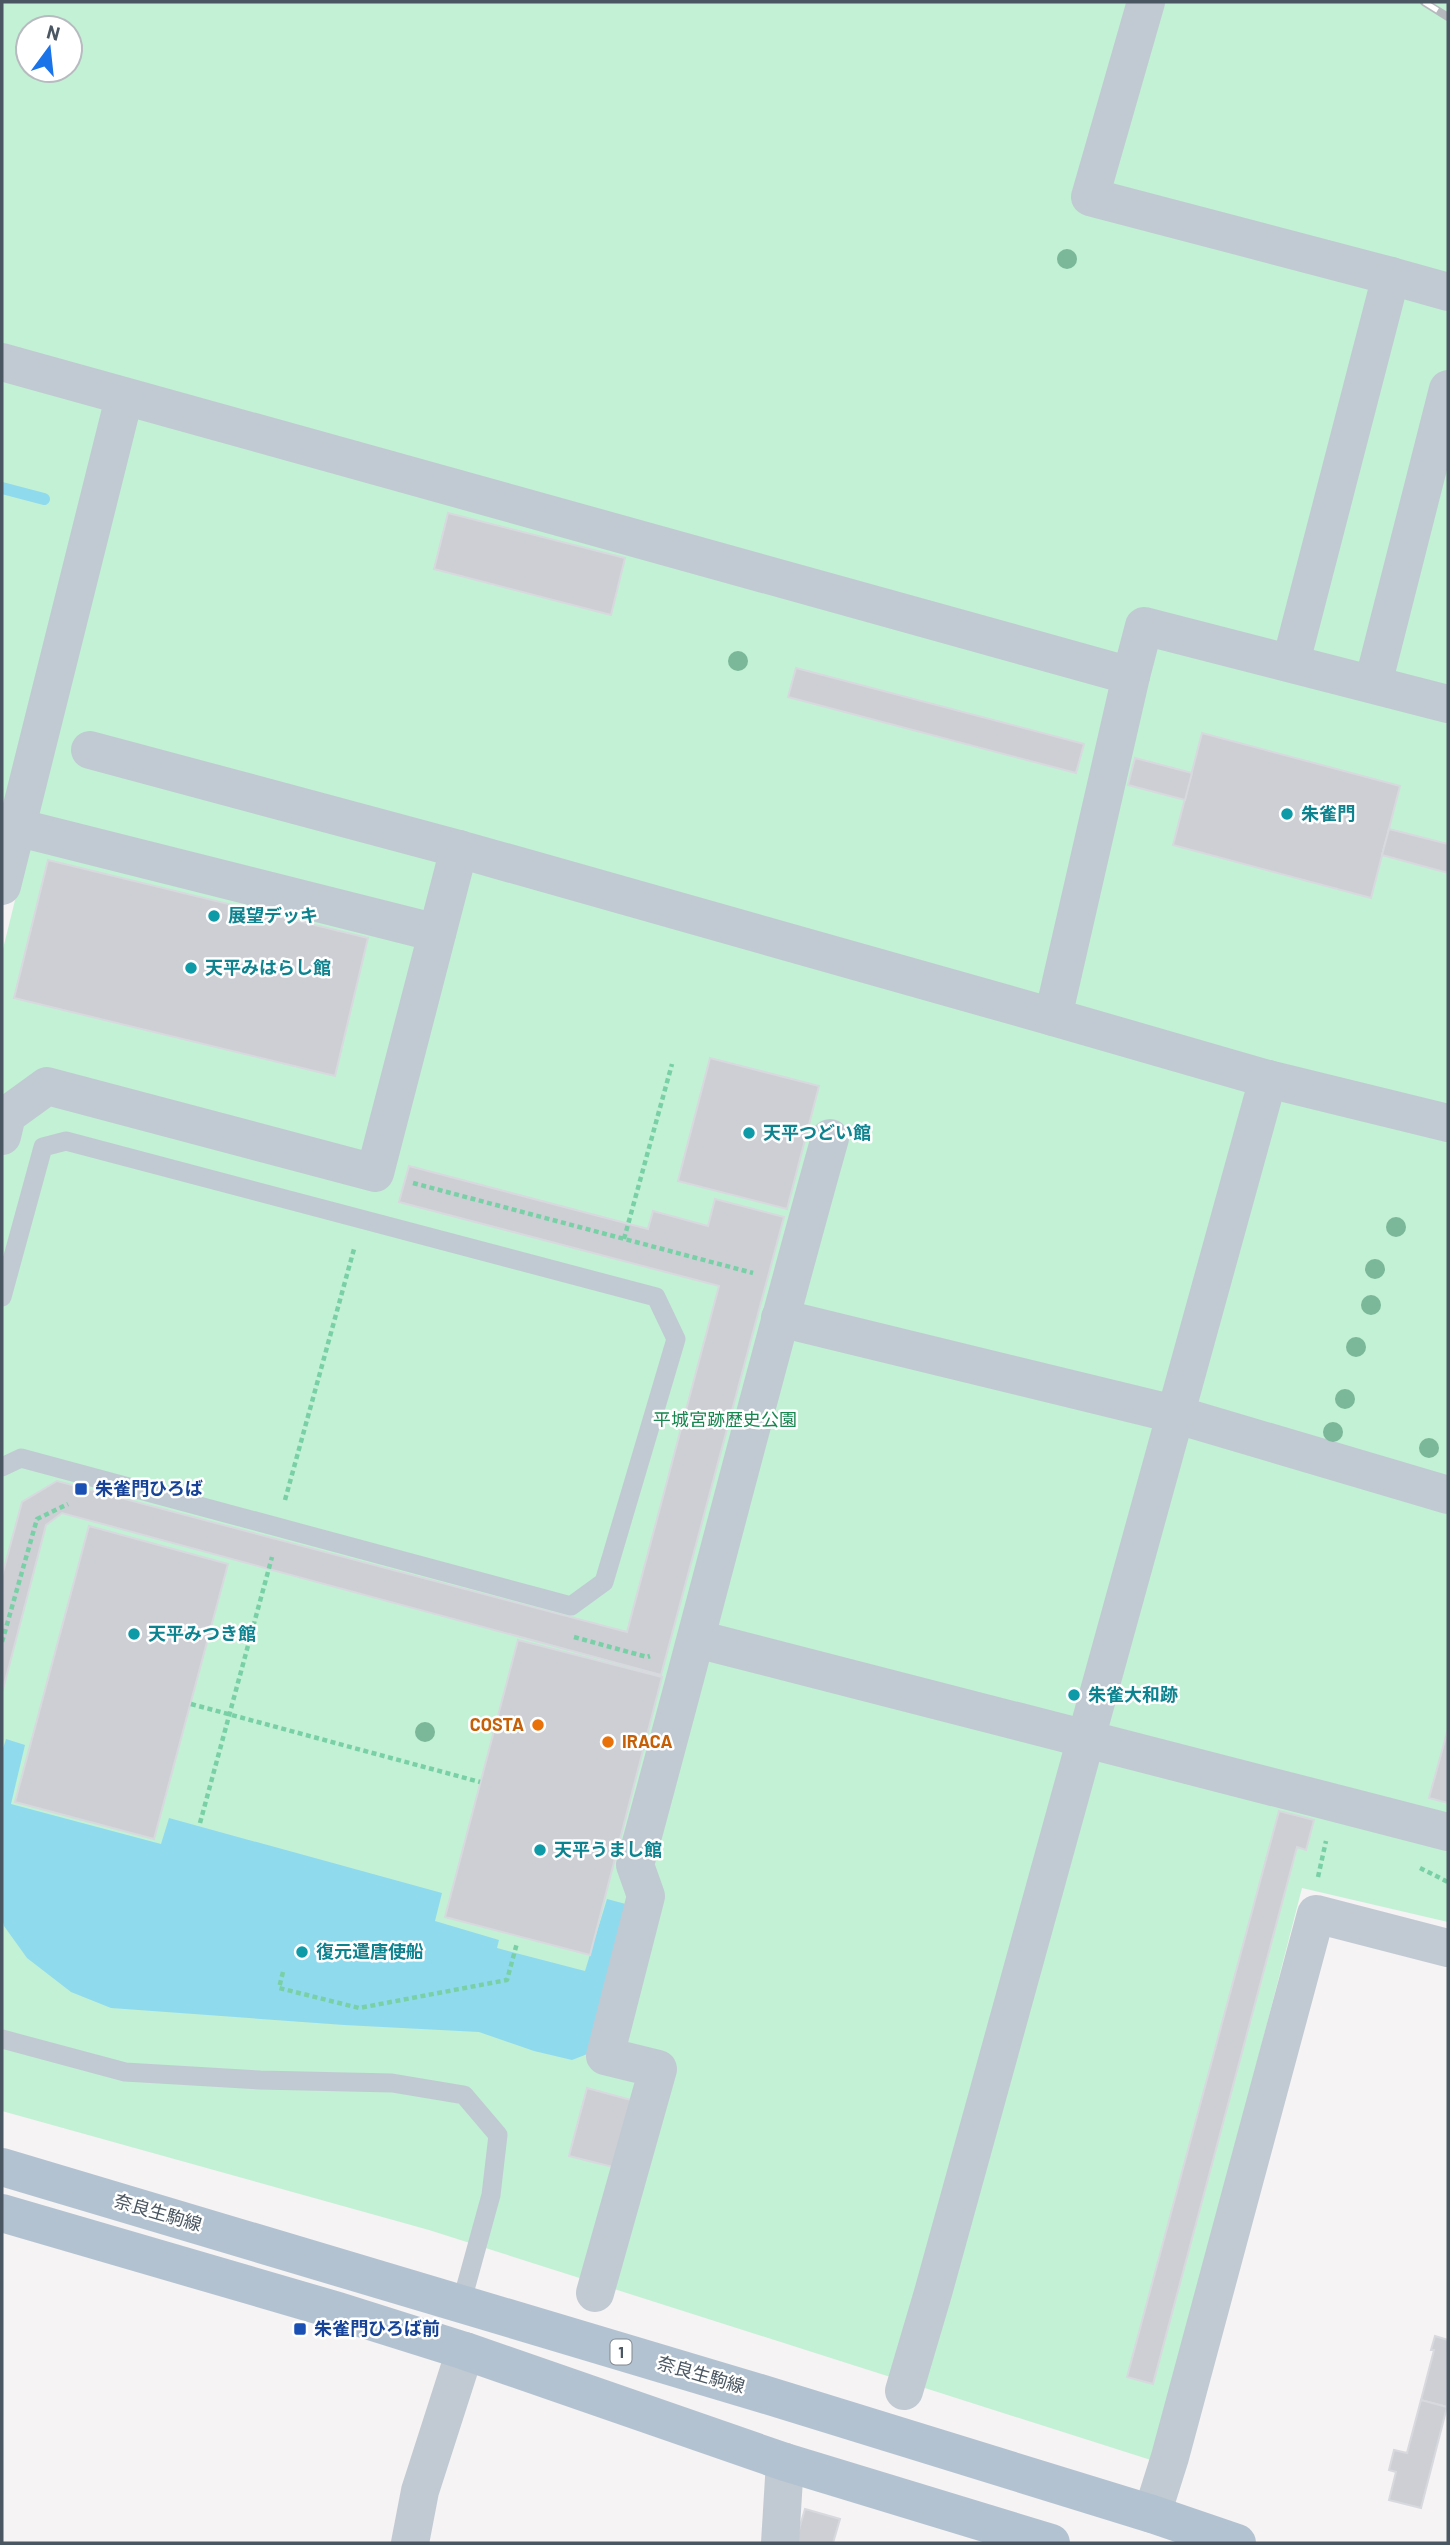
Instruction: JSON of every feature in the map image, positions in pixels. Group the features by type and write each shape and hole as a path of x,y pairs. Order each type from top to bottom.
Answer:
{"main road":[{"name":"奈良生駒線","path":"2,2167 763,2394 1237,2543"},
{"path":"2,2213 338,2311 465,2351 785,2462 1051,2543"}],"street":[{"path":"1146,2 1090,197 1448,292"},
{"path":"1291,662 1391,276"},
{"path":"2,362 1131,676"},
{"path":"1373,684 1448,389"},
{"path":"3,882 124,398"},
{"path":"1053,1017 1144,626 1448,704"},
{"path":"90,750 459,849 1268,1079 1448,1123"},
{"path":"16,827 437,933"},
{"path":"2,1136 7,1115 47,1086 375,1174 459,849"},
{"path":"904,2391 1268,1079"},
{"path":"595,2293 658,2069 605,2056 646,1896 635,1865 830,1138"},
{"path":"785,1300 1448,1495"},
{"path":"697,1639 1448,1832"},
{"path":"1153,2515 1316,1914 1448,1948"},
{"path":"410,2543 420,2491 465,2351"},
{"path":"780,2543 785,2462"}],"lane":[{"path":"2,1297 43,1147 66,1142 656,1297 676,1339 604,1582 571,1606 21,1458 2,1467"},
{"path":"2,2039 125,2071 260,2080 392,2083 464,2095 498,2135 491,2194 461,2304"}],"path":[{"path":"624,1239 672,1064"},
{"path":"375,1174 624,1239 785,1300"},
{"path":"2,1642 37,1519 66,1504 79,1507"},
{"path":"259,1553 286,1560"},
{"path":"566,1635 647,1657 697,1639"},
{"path":"191,1704 480,1782"},
{"path":"1316,1914 1311,1904 1326,1839"},
{"path":"283,1972 279,1988 359,2008 507,1980 517,1943"}],"green space":[{"name":"平城宮跡歴史公園","path":"2,2 1448,2 1448,1922 1302,1888 1154,2461 429,2230 2,2111 2,953 20,880 2,874"}],"water":[{"path":"6,1739 25,1745 11,1804 161,1844 169,1818 442,1893 435,1921 499,1940 497,1948 585,1971 607,1899 637,1907 590,2053 572,2060 534,2051 479,2032 111,2008 71,1992 27,1958 4,1926 2,1752"}],"building":[{"path":"448,513 625,558 611,615 434,569"},
{"path":"796,668 1084,744 1076,773 788,697"},
{"name":"朱雀門","path":"1202,733 1400,786 1371,898 1173,845"},
{"path":"1135,758 1192,773 1185,800 1128,785"},
{"path":"1389,829 1448,844 1448,873 1382,855"},
{"name":"天平みはらし館","path":"48,860 368,938 335,1076 14,998"},
{"name":"天平つどい館","path":"710,1058 819,1086 787,1209 678,1181"},
{"path":"409,1166 648,1229 653,1211 708,1226 715,1199 784,1217 661,1675 62,1513 46,1525 2,1693 2,1576 22,1502 57,1481 627,1632 719,1286 399,1202"},
{"name":"天平みつき館","path":"89,1526 228,1564 154,1839 15,1802"},
{"name":"天平うまし館","path":"518,1640 662,1677 590,1955 445,1917"},
{"path":"1448,1729 1448,1803 1429,1798"},
{"path":"1279,1811 1314,1820 1306,1850 1297,1847 1153,2384 1127,2377"},
{"path":"587,2088 631,2100 613,2167 569,2156"},
{"path":"1435,2336 1448,2340 1447,2407 1421,2400"},
{"path":"1421,2400 1447,2407 1421,2508 1389,2500 1396,2472 1389,2470 1394,2450 1407,2453"},
{"path":"805,2509 840,2519 833,2543 795,2543"}],"waterway":[{"path":"2,488 44,499"}],"railway":[{"path":"1424,2 1448,17"}],"place":[{"name":"朱雀門","path":"1287,814"},
{"name":"展望デッキ","path":"214,916"},
{"name":"天平みはらし館","path":"191,968"},
{"name":"天平つどい館","path":"749,1133"},
{"name":"朱雀門ひろば","path":"81,1489"},
{"name":"天平みつき館","path":"134,1634"},
{"name":"朱雀大和跡","path":"1074,1695"},
{"name":"COSTA","path":"538,1725"},
{"name":"IRACA","path":"608,1742"},
{"name":"天平うまし館","path":"540,1850"},
{"name":"復元遣唐使船","path":"302,1952"},
{"name":"朱雀門ひろば前","path":"300,2329"}]}
